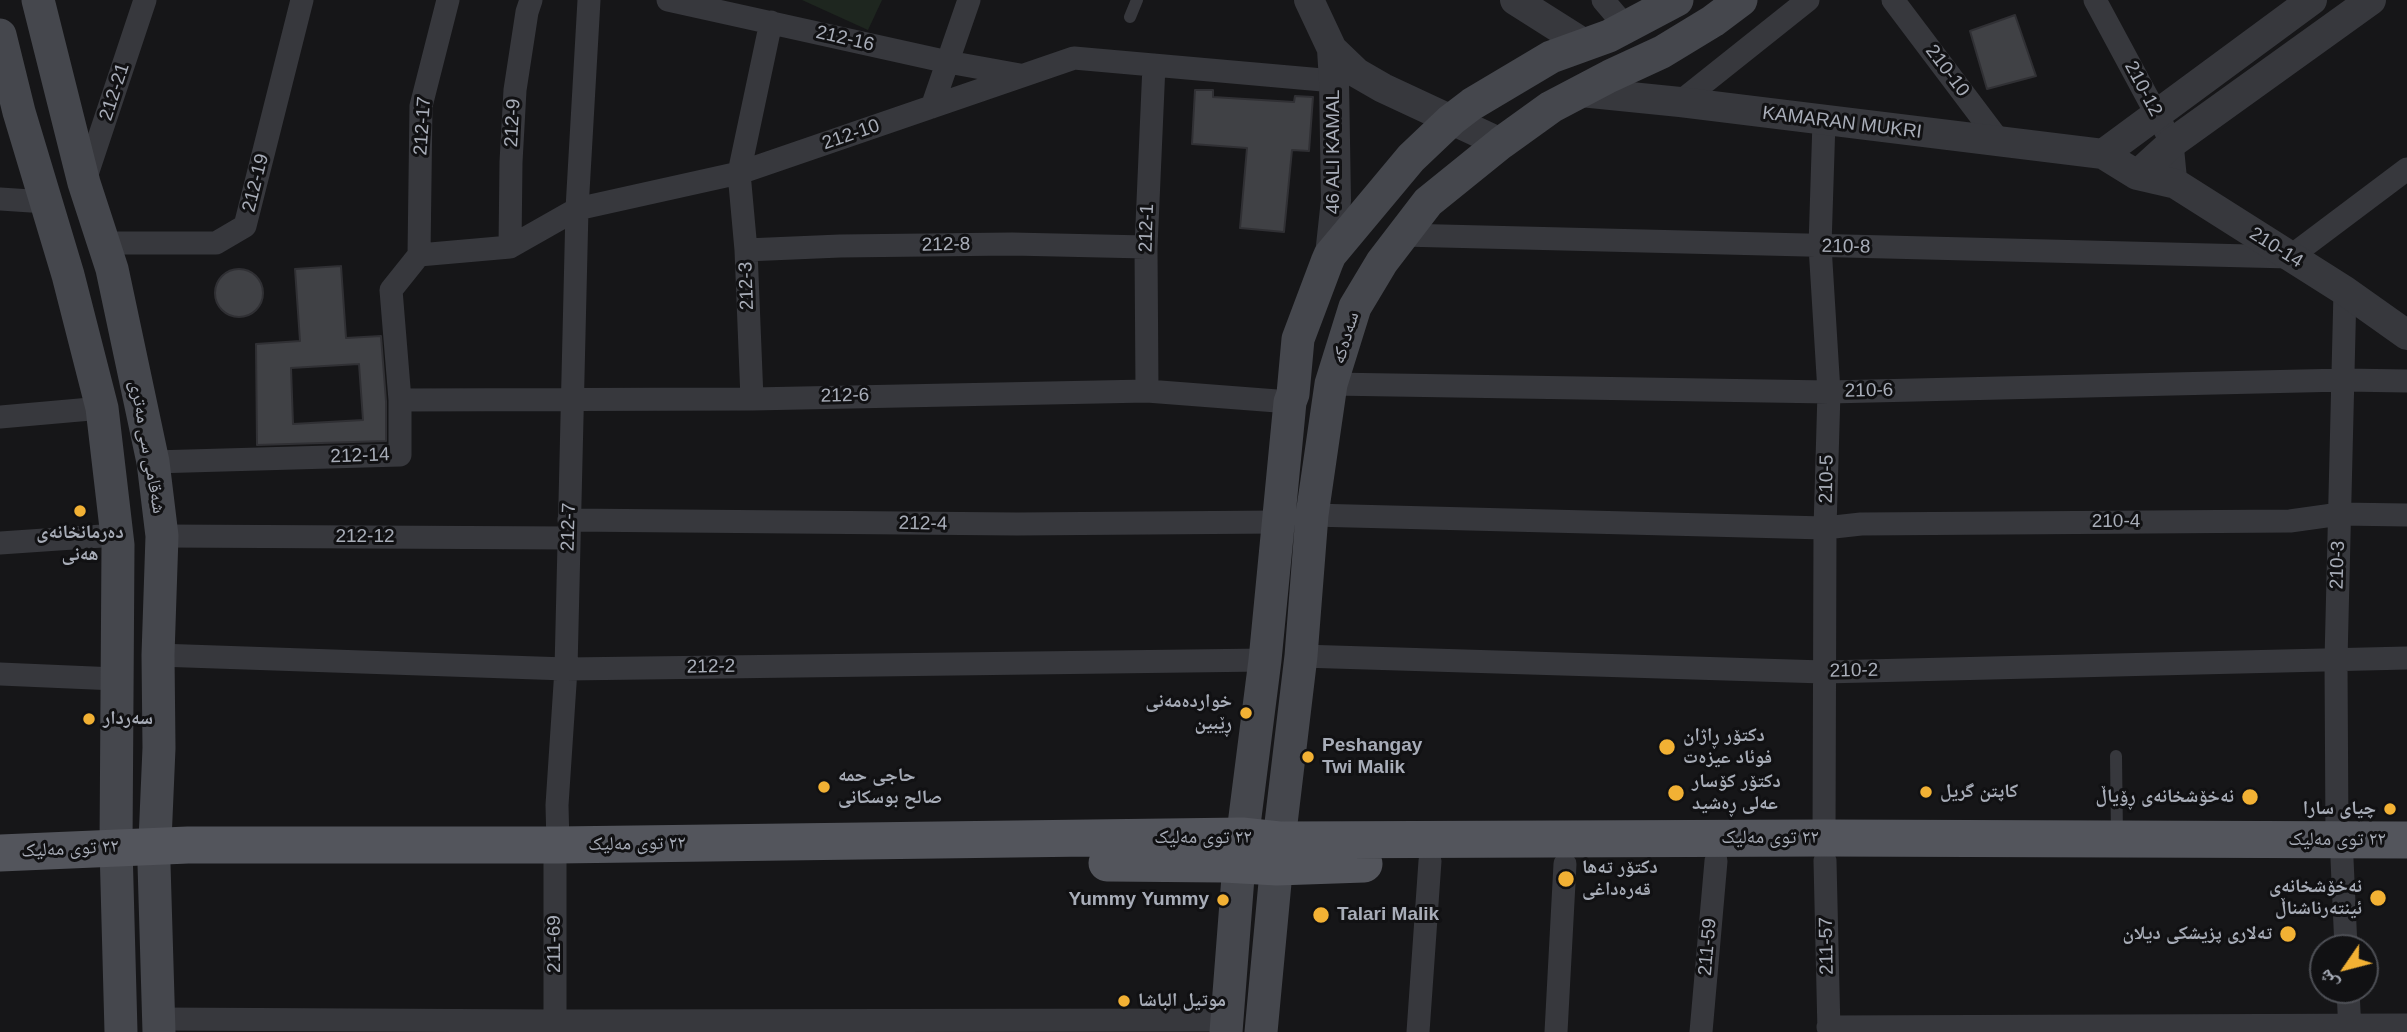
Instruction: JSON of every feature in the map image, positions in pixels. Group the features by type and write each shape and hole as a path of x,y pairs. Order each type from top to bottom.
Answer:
{"main road":[{"name":"شەقامی سی مەتری","path":"38,0 84,183 108,256 153,463 162,536 155,855 158,1025"},
{"path":"1227,1026 1240,850 1265,660 1298,339 1330,255 1411,158 1451,120 1499,86 1551,57 1609,36 1677,0"},
{"name":"سەدەکە","path":"1261,1032 1301,656 1312,515 1331,384 1355,307 1382,261 1429,202 1501,143 1551,107 1662,52 1713,21 1741,0"},
{"name":"شەقامی سی مەتری","path":"0,35 19,112 68,275 102,408 117,535 117,856 121,1032"},
{"path":"68,275 79,282 88,283 103,278 108,256"},
{"path":"84,338 103,322 111,322 125,331"},
{"name":"٢٢ توی مەلیک","path":"0,853 117,856 556,851 1240,850 1430,861 1565,864 1716,861 1824,849 2117,839 2339,850 2407,858"},
{"name":"٢٢ توی مەلیک","path":"1278,854 1824,849 2339,850 2407,839"},
{"name":"٢٢ توی مەلیک","path":"0,866 117,856"}],"street":[{"name":"212-21","path":"84,183 145,0"},
{"name":"212-19","path":"108,256 216,243 245,226 302,0"},
{"name":"212-17","path":"419,255 421,106 448,0"},
{"name":"212-9","path":"510,247 515,90 531,0"},
{"path":"577,209 589,0"},
{"name":"212-16","path":"668,0 1023,76"},
{"path":"932,107 969,0"},
{"name":"46 ALI KAMAL","path":"1309,0 1332,49 1357,73 1501,143"},
{"path":"1515,0 1586,44"},
{"path":"1603,0 1626,26"},
{"path":"1680,102 1808,0"},
{"name":"210-10","path":"1893,0 2000,142"},
{"name":"210-12","path":"2095,0 2172,143 2176,184"},
{"path":"2103,154 2312,0"},
{"path":"2137,175 2172,143 2371,0"},
{"name":"212-3","path":"752,399 746,250 739,173 771,22"},
{"name":"46 ALI KAMAL","path":"1330,255 1336,200 1332,49"},
{"name":"212-10","path":"419,255 510,247 577,209 739,173 1074,58 1334,81"},
{"name":"212-1","path":"1147,391 1146,247 1154,65"},
{"name":"KAMARAN MUKRI","path":"1581,92 2103,154 2137,175"},
{"name":"210-5","path":"1824,121 1820,246 1829,392 1825,528 1824,849"},
{"path":"2290,257 2407,169"},
{"name":"210-14","path":"2137,175 2176,184 2345,291 2407,335"},
{"path":"0,199 46,202"},
{"name":"212-7","path":"556,851 566,669 577,209"},
{"name":"210-8","path":"1402,235 2290,257"},
{"name":"212-8","path":"746,250 1012,244 1146,247"},
{"name":"212-14","path":"153,463 400,455 400,400 391,290 419,255"},
{"name":"210-3","path":"2345,291 2336,660 2339,850 2345,934"},
{"name":"210-6","path":"1331,384 1829,392 2344,380 2407,381"},
{"name":"212-6","path":"400,400 752,399 1147,391 1290,402"},
{"path":"0,417 102,408"},
{"name":"210-4","path":"1312,515 1825,528 1861,524 2290,521 2340,514 2407,515"},
{"name":"212-4","path":"569,529 1278,522"},
{"name":"212-12","path":"162,536 569,529"},
{"path":"0,543 117,535"},
{"name":"212-2","path":"158,655 566,669 1265,660"},
{"name":"210-2","path":"1301,656 1824,672 2407,658"},
{"path":"0,674 116,679"},
{"name":"211-57","path":"1824,849 1829,1029"},
{"name":"211-69","path":"555,1027 556,851"},
{"path":"1418,1032 1430,861"},
{"name":"211-59","path":"1701,1032 1716,861"},
{"path":"1556,1032 1565,864"},
{"path":"2349,1004 2350,1028"},
{"path":"158,1025 1227,1026"},
{"path":"1829,1029 2350,1028 2407,1025"}],"lane":[{"path":"1130,17 1137,0"},
{"path":"2116,756 2117,839"}],"shaded area":[{"path":"802,0 882,0 868,30"}],"building":[{"path":"2015,15 2036,76 1987,89 1970,31"},
{"path":"1195,90 1213,90 1213,97 1294,102 1295,96 1313,97 1309,151 1292,150 1284,232 1240,228 1247,148 1192,144"},
{"path":"341,266 346,338 381,336 386,441 257,445 256,344 300,341 295,269","holes":["359,364 363,420 293,424 291,368"]},
{"path":"239,269 248,270 256,276 262,284 262,302 256,310 248,316 239,317 230,316 222,310 216,302 215,293 216,284 222,276 230,270"}],"place":[{"name":"دەرمانخانەی هەنی","path":"80,511"},
{"name":"خواردە‌مە‌نی ڕێبین","path":"1246,713"},
{"name":"سەردار","path":"89,719"},
{"name":"دکتۆر ڕاژان فوئاد عیزەت","path":"1667,747"},
{"name":"Peshangay Twi Malik","path":"1308,757"},
{"name":"حاجی حمه صالح بوسکانی","path":"824,787"},
{"name":"کاپتن گریل","path":"1926,792"},
{"name":"دکتۆر کۆسار عەلی ڕەشید","path":"1676,793"},
{"name":"نەخۆشخانەی ڕۆیاڵ","path":"2250,797"},
{"name":"چیای سارا","path":"2390,809"},
{"name":"دکتۆر تەها قەرەداغی","path":"1566,879"},
{"name":"نەخۆشخانەی ئینتەرناشناڵ","path":"2378,898"},
{"name":"Yummy Yummy","path":"1223,900"},
{"name":"Talari Malik","path":"1321,915"},
{"name":"تەلاری پزیشکی دیلان","path":"2288,934"},
{"name":"موتيل الباشا","path":"1124,1001"}]}
